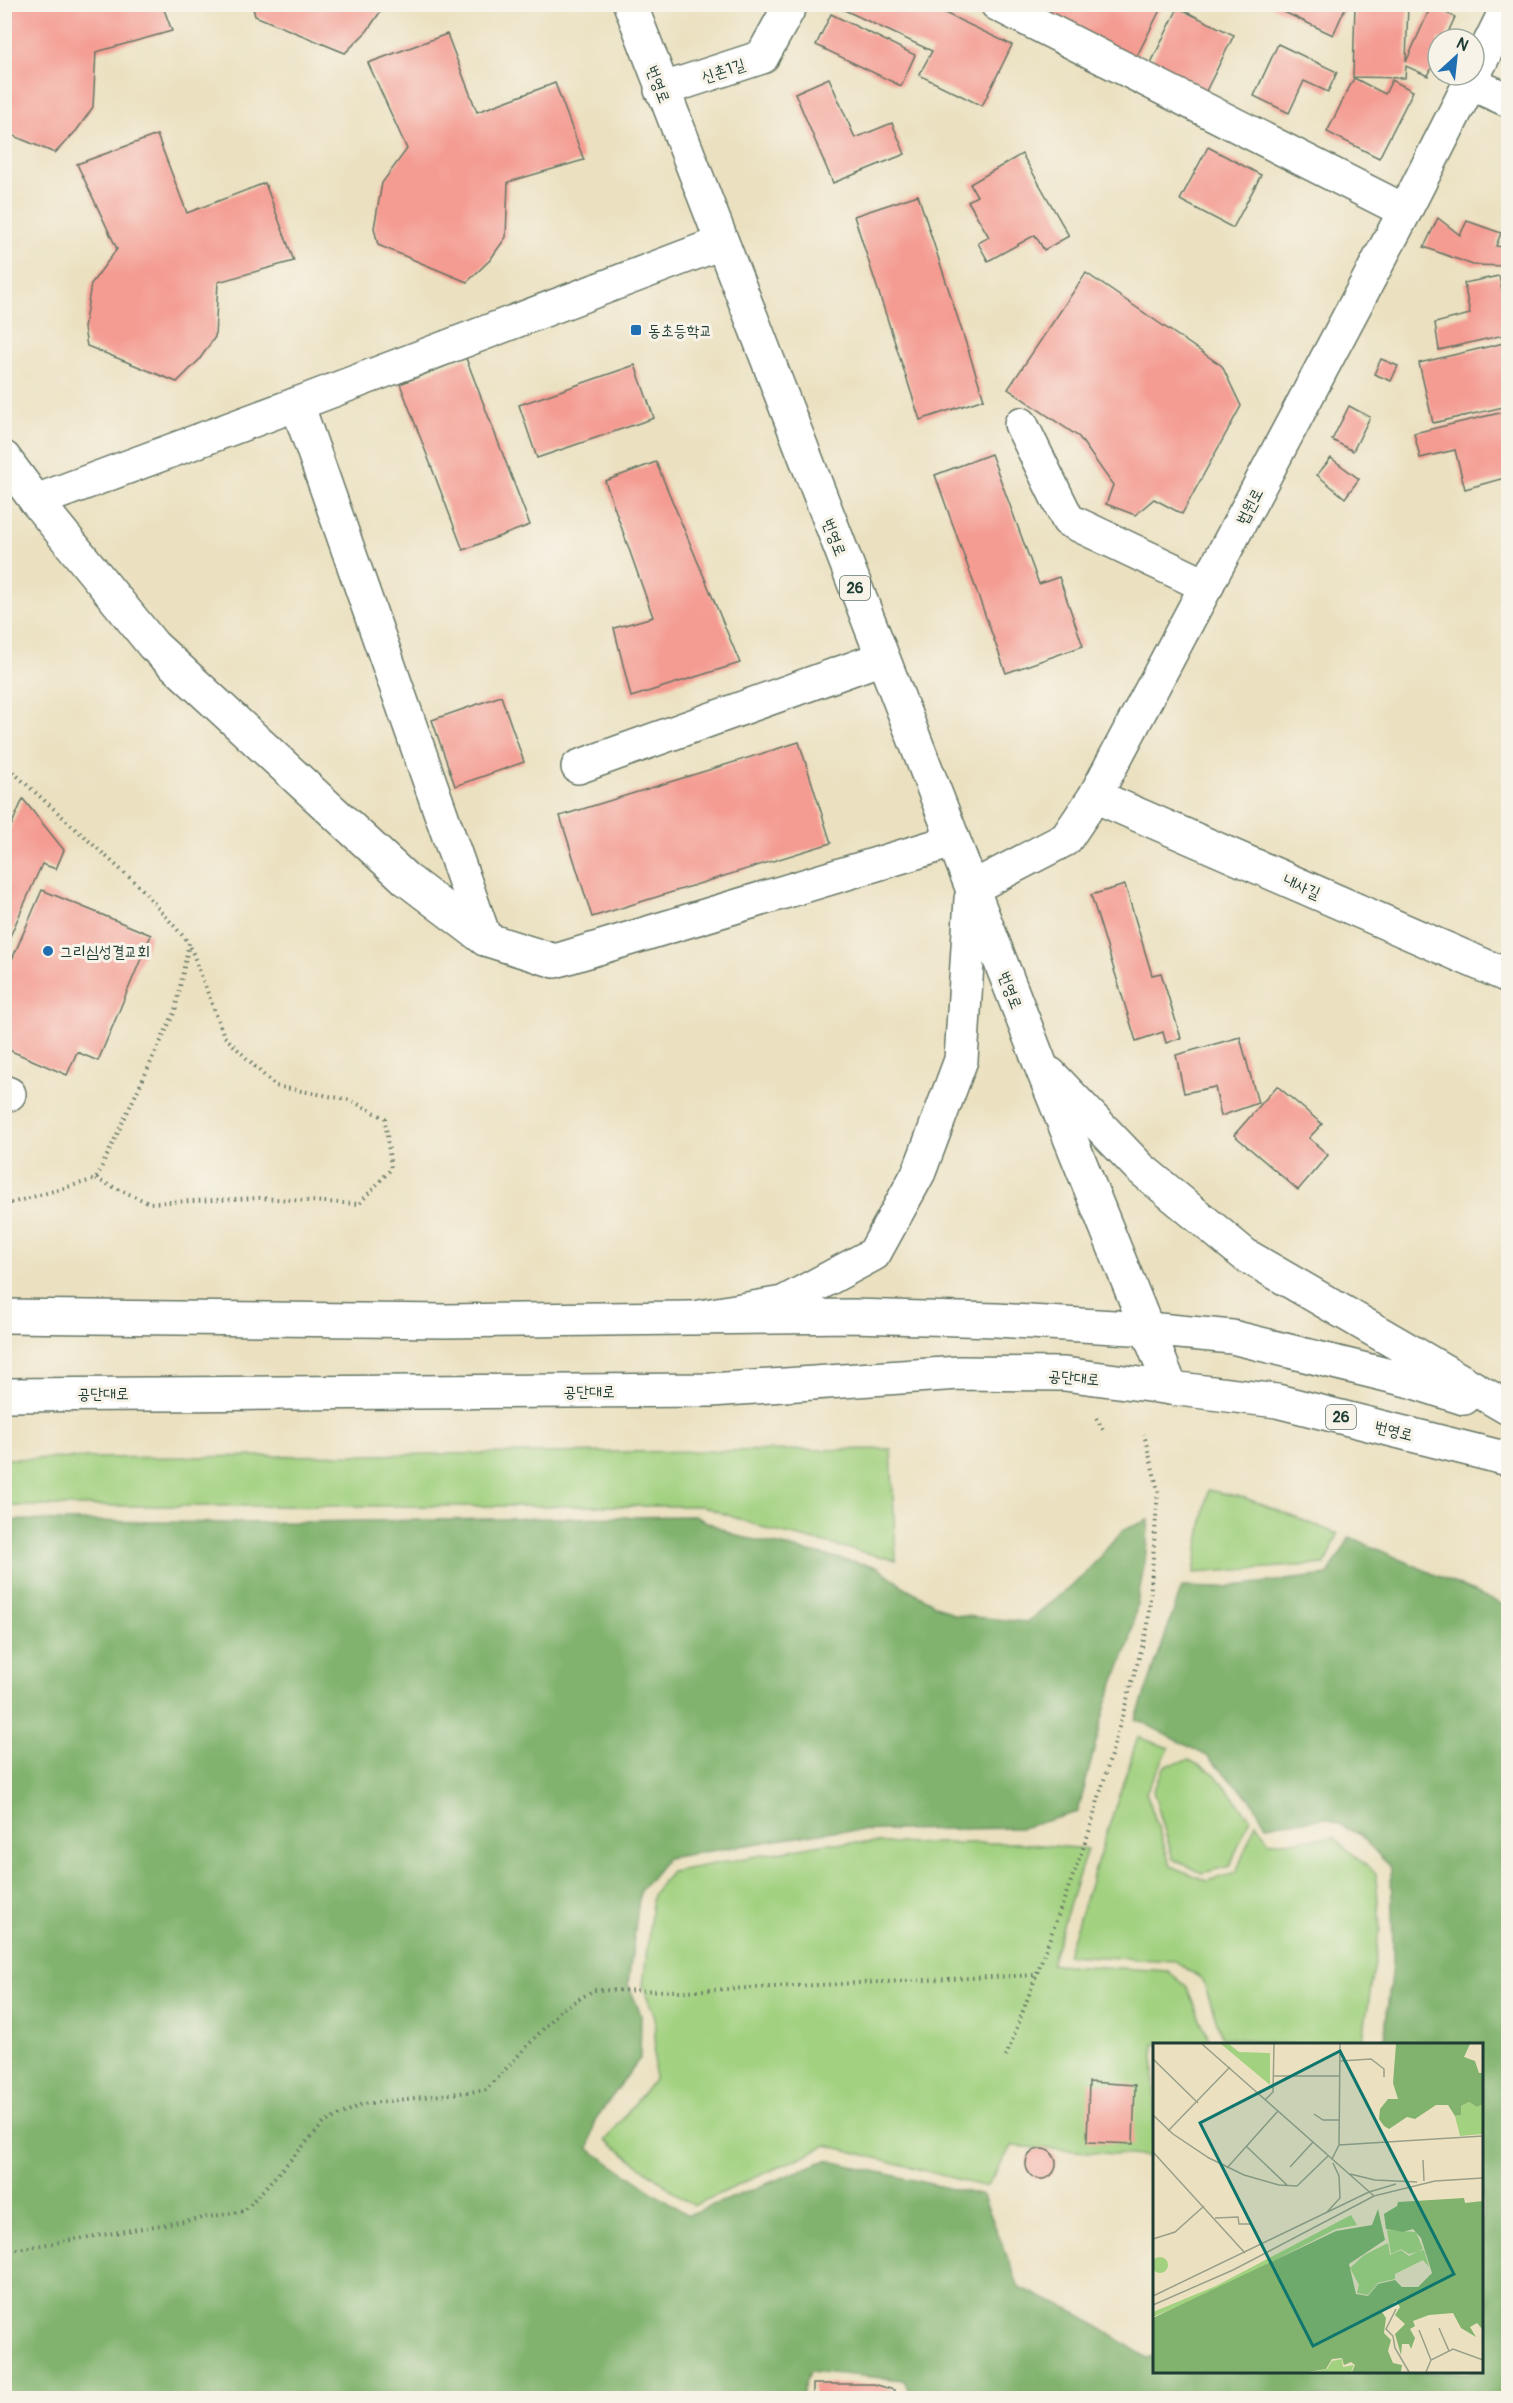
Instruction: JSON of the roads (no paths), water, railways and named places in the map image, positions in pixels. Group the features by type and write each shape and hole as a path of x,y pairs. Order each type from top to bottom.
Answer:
{"street":[{"name":"번영로","path":"630,4 953,841 1082,1170 1171,1388 1277,1401 1509,1459"},
{"name":"신촌1길","path":"662,90 762,57 791,4"},
{"path":"997,4 1405,211"},
{"name":"법원로","path":"1486,52 1509,6"},
{"path":"1486,86 1509,100"},
{"name":"법원로","path":"972,888 1066,839 1095,796 1468,87"},
{"path":"36,501 721,243"},
{"path":"297,404 485,939"},
{"path":"1021,424 1068,520 1207,586"},
{"path":"4,458 153,645 406,879 485,939 555,961 953,841"},
{"path":"578,767 882,658"},
{"name":"내사길","path":"1095,796 1509,976"},
{"path":"700,1317 783,1303 874,1254 919,1172 961,1060 972,888"},
{"path":"1039,1061 1140,1168 1245,1255 1509,1408"},
{"path":"4,1316 445,1321 885,1317 997,1320 1148,1329 1232,1337 1411,1381 1509,1413"},
{"name":"공단대로","path":"4,1395 711,1390 959,1373 1064,1374 1171,1388"}],"place":[{"name":"동초등학교","path":"636,330"},
{"name":"그리심성결교회","path":"48,951"}]}
